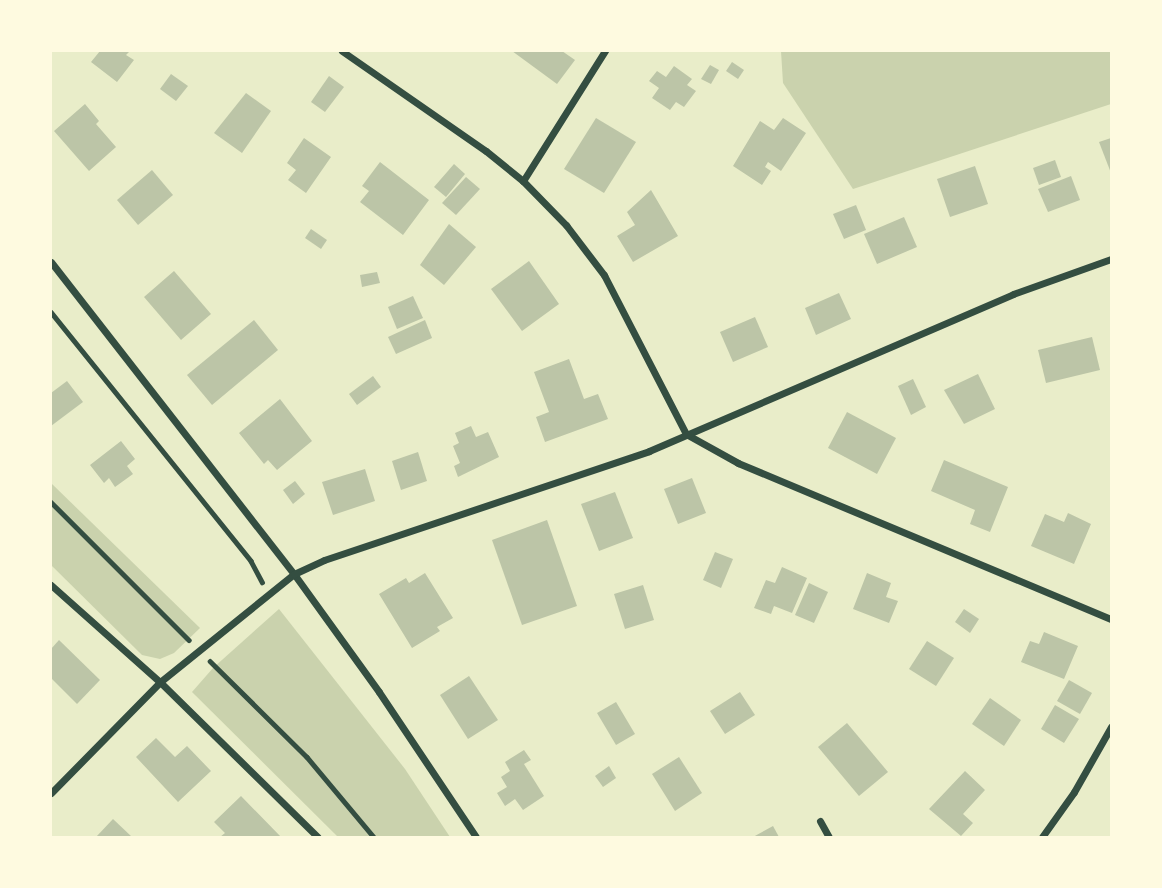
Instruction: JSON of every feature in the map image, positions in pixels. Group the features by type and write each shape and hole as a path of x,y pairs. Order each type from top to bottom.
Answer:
{"street":[{"path":"342,51 486,151 523,181 566,225 604,275 686,434 738,463 1111,619"},
{"path":"523,181 605,51"},
{"path":"51,793 160,682 294,574 324,561 649,451 1013,294 1111,259"},
{"path":"51,262 294,574 379,692 477,837"},
{"path":"51,585 160,682 318,837"},
{"path":"1042,837 1074,792 1111,727"},
{"path":"820,821 829,837"}],"path":[{"path":"51,312 251,561 269,595"},
{"path":"51,502 307,757 374,837"}],"green space":[{"path":"781,51 1111,51 1111,104 853,189 783,83"},
{"path":"51,483 200,628 174,653 160,659 142,655 51,565"},
{"path":"279,609 405,769 450,837 338,837 192,692 213,668"}],"building":[{"path":"100,51 130,51 126,55 134,60 117,82 91,62"},
{"path":"512,51 562,51 575,60 557,84"},
{"path":"732,62 744,70 738,79 726,71"},
{"path":"710,65 719,70 711,84 701,79"},
{"path":"674,66 692,79 687,85 696,91 684,107 676,102 670,110 652,98 659,88 649,81 657,71 666,77"},
{"path":"171,74 188,86 176,101 160,89"},
{"path":"329,76 344,87 325,112 311,102"},
{"path":"246,93 271,111 242,153 214,133"},
{"path":"85,104 99,121 96,124 116,147 89,171 54,131"},
{"path":"596,118 636,142 604,193 564,169"},
{"path":"783,118 806,133 781,171 768,162 765,167 771,171 762,185 733,166 760,121 774,130"},
{"path":"304,138 331,157 306,193 288,180 296,170 287,163"},
{"path":"1111,138 1111,173 1099,142"},
{"path":"1055,160 1061,177 1039,185 1033,168"},
{"path":"380,162 429,200 403,235 360,202 369,191 362,186"},
{"path":"454,164 465,174 446,197 434,187"},
{"path":"975,166 988,204 950,217 937,179"},
{"path":"152,170 173,195 138,225 117,200"},
{"path":"1071,176 1080,200 1048,212 1038,189"},
{"path":"466,177 480,189 456,215 442,203"},
{"path":"651,190 678,236 633,262 617,236 635,225 627,212"},
{"path":"856,205 866,230 844,239 833,214"},
{"path":"904,217 917,247 877,264 864,234"},
{"path":"449,224 476,247 444,285 420,265"},
{"path":"311,229 327,240 321,249 305,238"},
{"path":"529,261 559,304 522,331 491,289"},
{"path":"174,271 211,314 181,340 144,297"},
{"path":"377,272 380,283 362,287 360,275"},
{"path":"839,293 851,319 816,335 805,308"},
{"path":"413,296 423,318 397,329 388,307"},
{"path":"755,317 768,347 733,362 720,332"},
{"path":"254,320 278,350 212,405 187,375"},
{"path":"425,320 432,338 396,354 388,337"},
{"path":"1092,337 1100,370 1046,383 1038,350"},
{"path":"569,359 584,399 598,394 608,419 545,442 536,417 549,412 534,372"},
{"path":"978,374 995,409 964,424 944,390"},
{"path":"373,376 381,387 357,405 349,394"},
{"path":"913,379 926,407 911,415 898,386"},
{"path":"67,381 83,402 51,426 51,393"},
{"path":"280,399 312,441 277,470 268,460 264,464 239,433"},
{"path":"847,412 896,438 877,474 828,448"},
{"path":"471,426 476,437 488,432 499,457 458,477 454,466 460,463 453,446 459,443 455,433"},
{"path":"121,441 135,459 127,466 133,474 115,487 109,478 104,483 90,465"},
{"path":"418,452 427,481 401,490 392,461"},
{"path":"944,460 1008,487 990,532 970,524 975,510 931,491"},
{"path":"365,469 375,501 333,515 322,482"},
{"path":"692,478 706,513 678,524 664,489"},
{"path":"295,481 305,494 293,504 283,490"},
{"path":"615,492 633,538 599,551 581,504"},
{"path":"1068,513 1091,524 1074,564 1031,546 1045,514 1064,522"},
{"path":"547,520 577,606 522,625 492,540"},
{"path":"715,552 733,559 721,588 703,580"},
{"path":"782,567 807,578 792,613 774,606 771,614 754,608 766,580 775,583"},
{"path":"425,573 453,618 437,627 440,631 412,648 379,594 406,578 409,583"},
{"path":"867,573 891,583 886,597 898,601 889,623 853,609"},
{"path":"809,583 828,592 814,623 795,615"},
{"path":"643,585 654,620 625,629 614,594"},
{"path":"964,609 979,619 970,633 955,622"},
{"path":"1044,632 1078,646 1064,679 1021,662 1030,641 1039,644"},
{"path":"59,640 100,680 77,704 51,678 51,649"},
{"path":"927,641 954,658 936,686 909,669"},
{"path":"469,676 498,720 468,739 440,695"},
{"path":"1069,680 1092,693 1080,714 1057,701"},
{"path":"740,692 755,715 725,734 710,711"},
{"path":"990,698 1021,720 1004,746 972,724"},
{"path":"616,702 635,734 616,745 597,713"},
{"path":"1055,705 1079,719 1064,743 1041,729"},
{"path":"847,723 888,772 859,796 818,747"},
{"path":"156,738 175,757 187,746 211,771 178,802 136,757"},
{"path":"524,750 531,760 524,764 544,796 523,810 515,799 505,806 497,793 507,787 501,777 510,771 505,762"},
{"path":"679,757 702,793 675,811 652,774"},
{"path":"609,766 616,778 603,787 595,776"},
{"path":"965,771 985,790 963,814 973,823 961,836 929,809"},
{"path":"241,796 281,837 220,837 225,833 214,822"},
{"path":"113,819 132,837 96,837"},
{"path":"773,826 779,837 753,837"}]}
